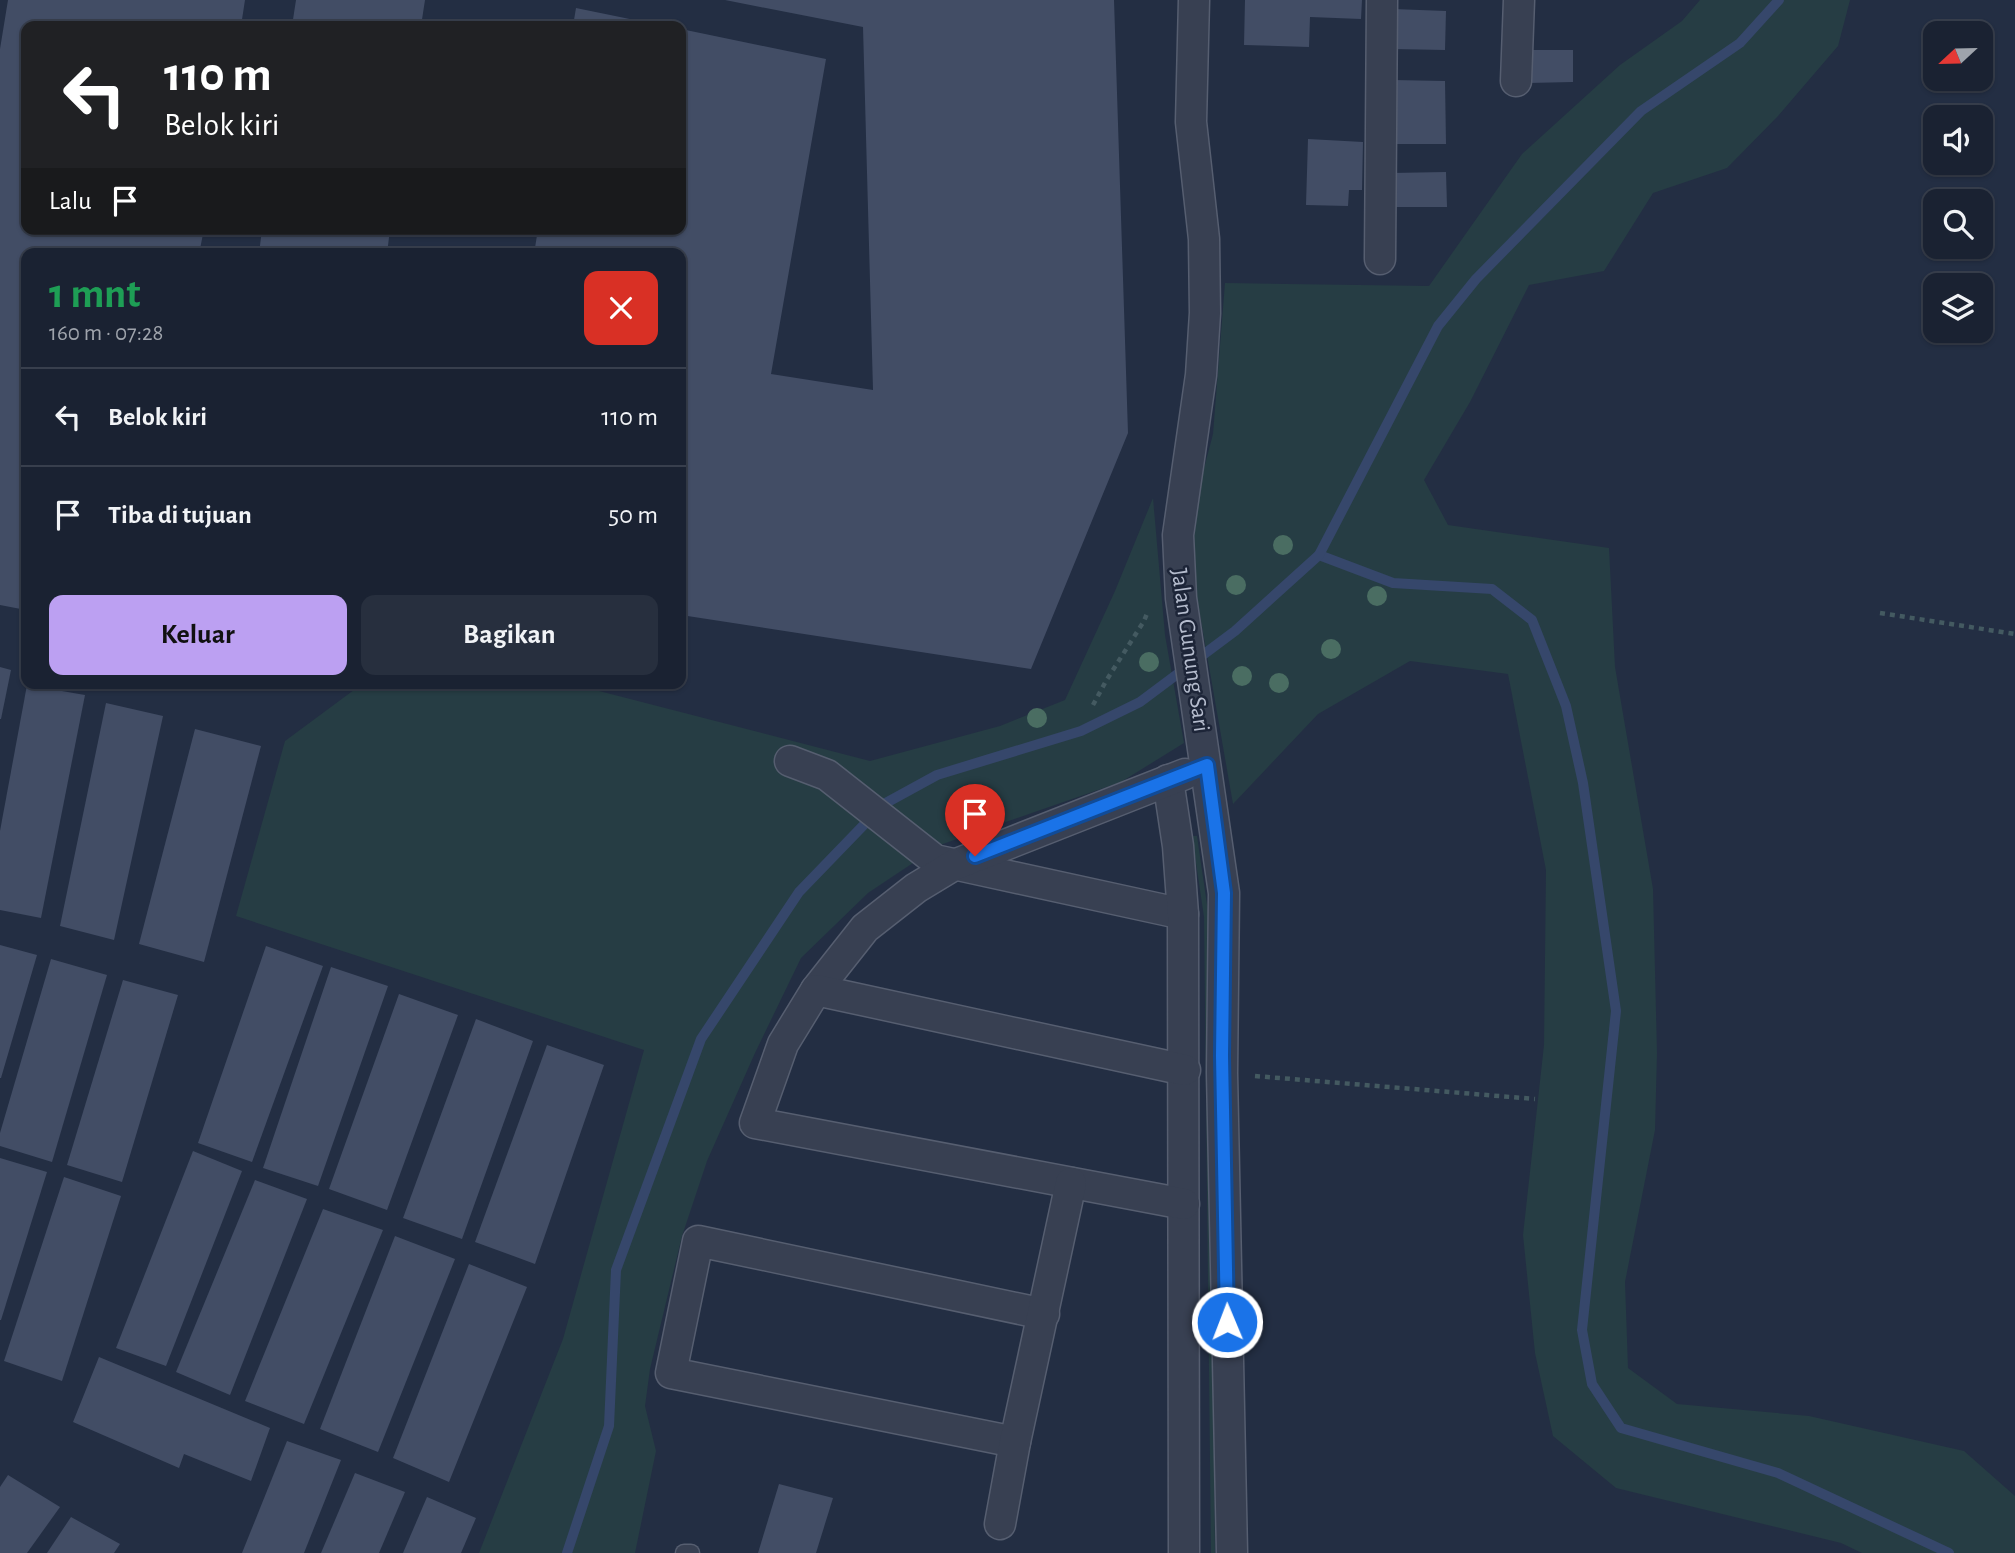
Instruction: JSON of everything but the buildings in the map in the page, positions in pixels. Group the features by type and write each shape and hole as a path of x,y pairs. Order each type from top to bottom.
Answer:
{"street":[{"name":"Jalan Gunung Sari","path":"1194,0 1191,122 1204,239 1205,313 1201,375 1178,535 1181,598 1224,893 1222,1073 1232,1553"},
{"path":"1380,259 1381,0"},
{"path":"1516,81 1518,0"},
{"path":"790,761 827,775 934,860 1184,914"},
{"path":"1184,1204 755,1123 783,1044 816,990 865,928 916,888 954,865 1207,765"},
{"path":"1168,780 1178,846 1184,914 1184,1552"},
{"path":"816,990 1185,1070"},
{"path":"1000,1524 1071,1183"},
{"path":"1015,1442 671,1373 698,1241 1044,1314"}],"lane":[{"path":"684,1553 691,1553"}],"path":[{"path":"1093,705 1149,609"},
{"path":"1880,613 2015,634"},
{"path":"1222,1073 1535,1098"}],"shaded area":[{"path":"1700,0 1850,0 1838,46 1778,116 1727,168 1653,193 1604,271 1529,285 1470,402 1424,480 1448,525 1609,548 1615,667 1653,889 1657,1053 1655,1130 1625,1282 1628,1368 1677,1404 1809,1416 1964,1451 2015,1496 2015,1553 1862,1553 1841,1543 1616,1488 1553,1436 1535,1353 1523,1235 1544,1045 1546,870 1508,674 1410,661 1318,714 1233,804 1196,592 1192,545 1196,499 1213,434 1225,283 1429,286 1522,154 1620,65 1682,21"},
{"path":"1153,498 1165,635 1184,743 1121,782 940,845 868,893 801,958 707,1161 682,1236 650,1369 645,1406 656,1451 635,1553 479,1553 563,1339 644,1050 236,916 285,741 355,689 591,689 870,761 1000,726 1065,700 1115,591"},
{"path":"1192,836 1197,836 1209,918 1215,1553 1211,1553 1204,917"}],"waterway":[{"path":"567,1553 609,1426 616,1270 701,1039 799,892 884,804 937,775 1081,731 1140,702 1235,631 1319,555 1438,326 1476,279 1641,111 1740,43 1779,0"},
{"path":"1319,555 1393,583 1492,589 1532,620 1566,706 1583,783 1616,1011 1582,1330 1592,1384 1621,1428 1778,1473 1949,1553"}],"route":[{"path":"975,856 1207,765 1224,893 1222,1056 1227,1322"}]}
